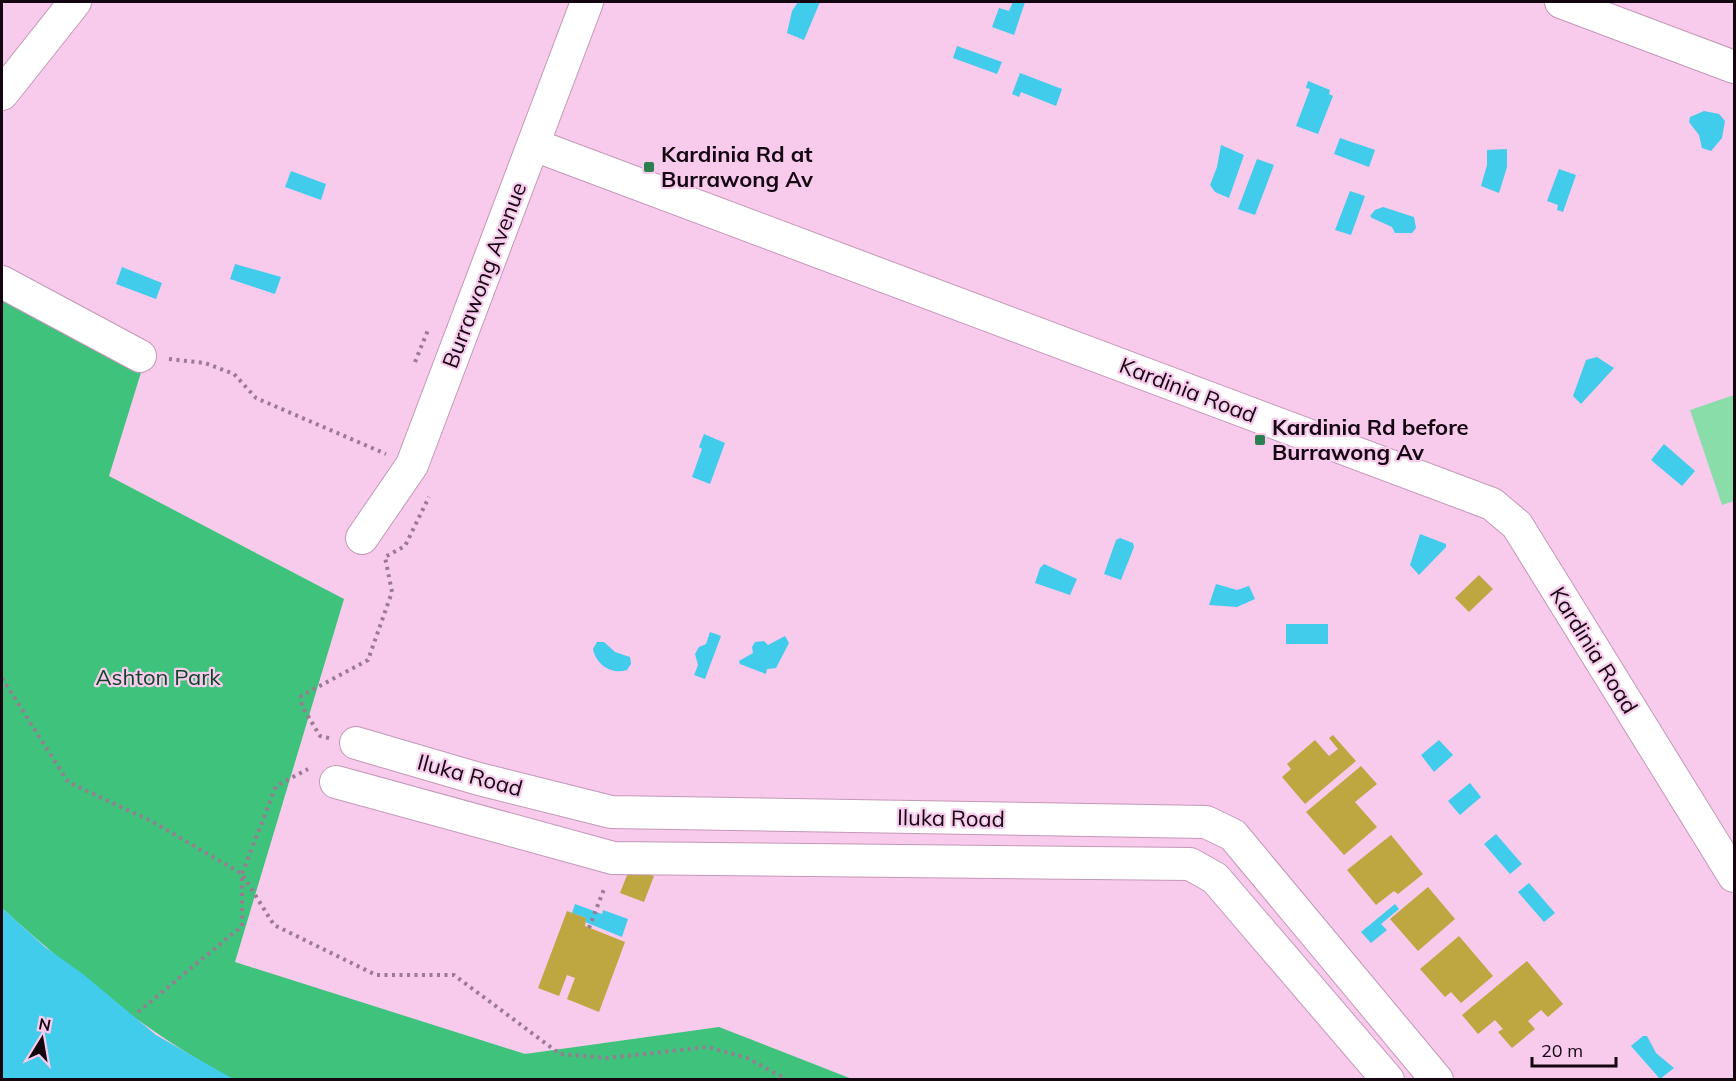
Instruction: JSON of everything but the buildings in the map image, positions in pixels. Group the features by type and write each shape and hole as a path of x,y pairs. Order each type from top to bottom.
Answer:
{"street":[{"path":"2,94 75,2"},
{"name":"Burrawong Avenue","path":"362,538 412,465 587,2"},
{"path":"1561,2 1734,67"},
{"name":"Kardinia Road","path":"534,145 1492,504 1517,525 1734,876"},
{"path":"2,282 140,356"},
{"name":"Iluka Road","path":"357,744 479,779 611,812 1206,822 1233,835 1437,1080"},
{"name":"Iluka Road","path":"326,774 613,858 1190,864 1215,878 1388,1080"}],"path":[{"path":"415,362 428,330"},
{"path":"140,356 205,363 234,374 256,398 412,465"},
{"path":"357,744 320,736 302,706 301,696 368,660 392,592 385,557 405,546 430,494"},
{"path":"2,678 68,782 153,822 242,874 274,925 376,975 454,975 560,1054 607,1058 708,1047 747,1058 788,1080"},
{"path":"138,1012 242,926 242,874 276,786 326,774"},
{"path":"589,928 604,889"}],"green space":[{"name":"Ashton Park","path":"2,272 143,366 109,476 344,599 235,962 525,1054 719,1027 852,1079 233,1079 171,1042 112,1001 2,908"},
{"path":"1734,395 1734,501 1722,505 1690,410"}],"water":[{"path":"798,2 820,2 804,40 787,33 792,11"},
{"path":"1013,2 1025,2 1014,35 992,27 999,8 1009,11"},
{"path":"957,46 1002,62 997,74 953,58"},
{"path":"1020,73 1062,89 1056,106 1021,92 1019,97 1012,94"},
{"path":"1308,81 1330,90 1329,94 1333,96 1318,134 1296,126 1310,89 1306,88"},
{"path":"1704,111 1719,114 1725,121 1722,138 1711,151 1702,148 1699,135 1689,122 1690,117"},
{"path":"1340,138 1375,150 1369,167 1334,154"},
{"path":"1221,145 1244,155 1229,198 1215,192 1210,185 1217,167"},
{"path":"1507,149 1507,167 1499,193 1481,186 1487,165 1487,150"},
{"path":"1257,159 1274,165 1255,215 1238,209"},
{"path":"1559,169 1576,175 1563,212 1557,210 1558,205 1547,201"},
{"path":"291,171 326,184 321,200 285,187"},
{"path":"1350,191 1365,196 1351,235 1335,230"},
{"path":"1383,207 1414,217 1416,228 1412,233 1395,233 1392,227 1370,216 1375,210"},
{"path":"235,264 281,277 275,294 230,279"},
{"path":"122,267 162,283 156,299 116,284"},
{"path":"1597,357 1614,368 1581,404 1573,396 1586,360"},
{"path":"704,434 725,443 710,484 692,477 702,449 699,447"},
{"path":"1664,444 1695,471 1682,486 1651,460"},
{"path":"1420,534 1446,544 1446,547 1419,575 1410,565"},
{"path":"1120,538 1133,543 1134,547 1121,580 1104,574 1116,540"},
{"path":"1044,564 1077,579 1070,595 1035,583 1040,568"},
{"path":"1216,584 1237,590 1249,586 1255,599 1237,607 1209,605"},
{"path":"1286,624 1328,624 1328,644 1286,644"},
{"path":"710,632 721,636 705,679 694,675 698,665 695,654 699,647 706,644"},
{"path":"785,636 789,643 776,668 767,669 766,674 740,664 739,661 753,653 752,647 755,642 764,641 768,645"},
{"path":"597,642 604,642 615,652 630,657 631,664 627,670 610,670 601,664 593,649"},
{"path":"1439,740 1453,755 1434,772 1421,755"},
{"path":"1470,783 1481,797 1460,815 1448,801"},
{"path":"1496,834 1522,864 1510,874 1484,844"},
{"path":"1529,883 1555,913 1544,922 1518,892"},
{"path":"575,904 602,914 603,910 628,919 622,937 585,922 586,918 572,913"},
{"path":"1395,904 1399,909 1381,924 1387,930 1371,943 1361,932"},
{"path":"2,908 45,947 83,974 156,1035 233,1079 2,1079"},
{"path":"1643,1036 1647,1036 1656,1053 1674,1068 1660,1079 1631,1046"}],"place":[{"name":"Kardinia Rd at Burrawong Av","path":"649,167"},
{"name":"Kardinia Rd before Burrawong Av","path":"1260,440"}]}
